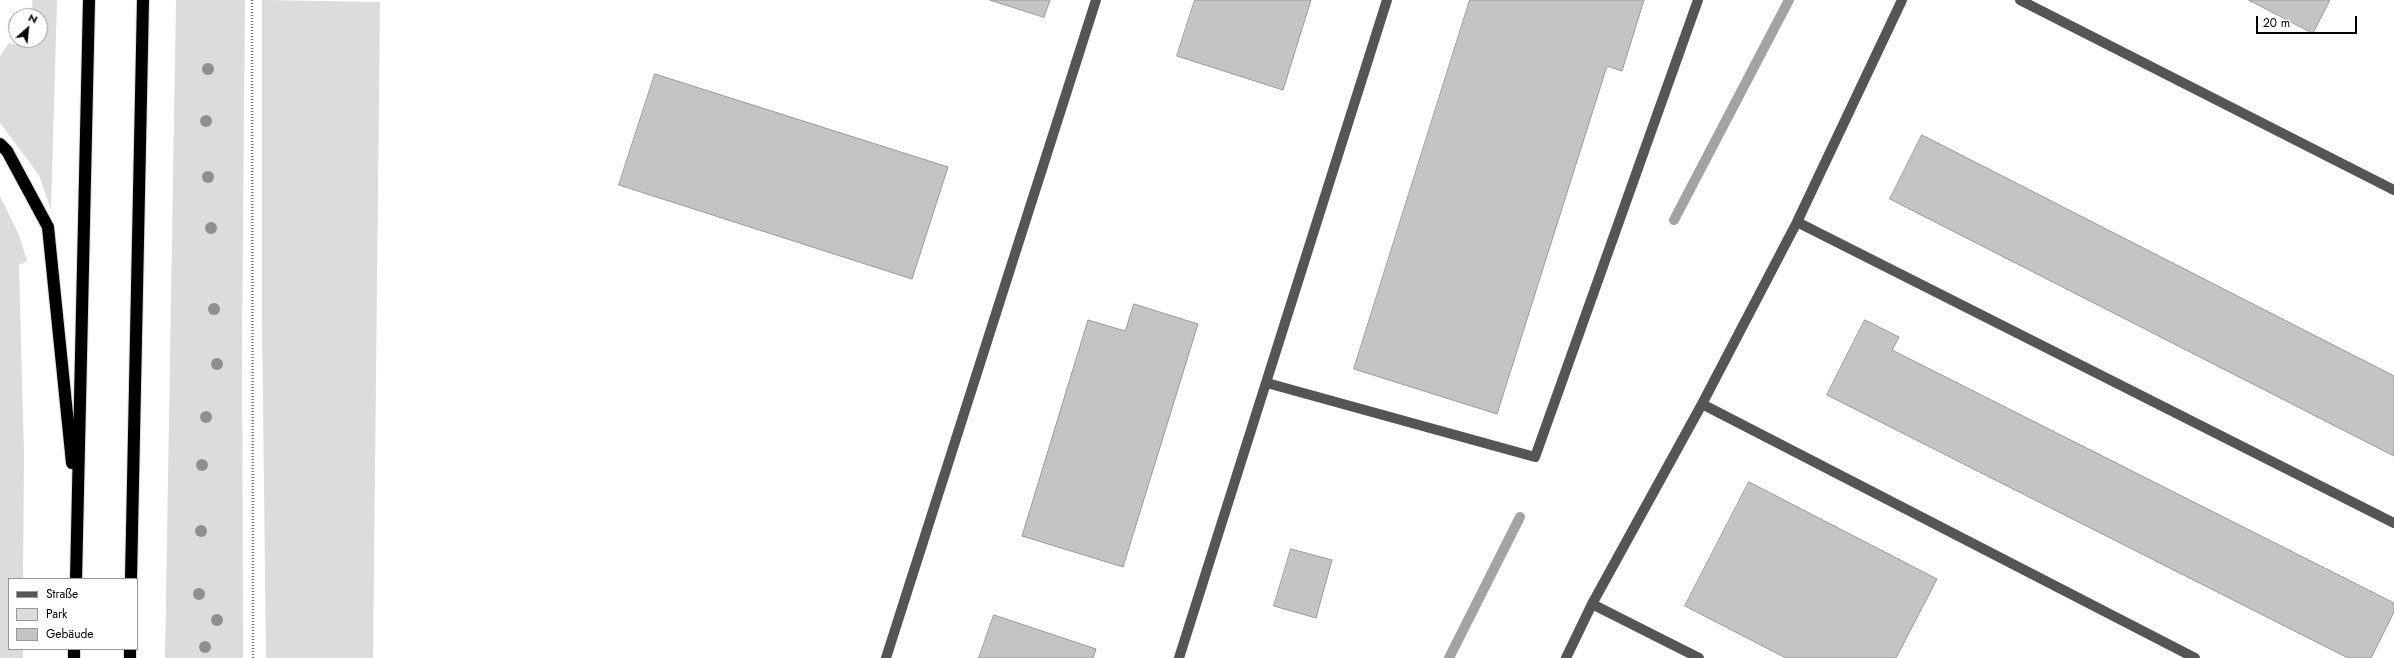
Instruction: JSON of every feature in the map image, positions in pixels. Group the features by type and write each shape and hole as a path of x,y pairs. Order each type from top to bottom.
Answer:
{"highway":[{"path":"76,578 89,0"},
{"path":"131,578 143,0"},
{"path":"0,144 7,151 48,227 77,514"}],"lane":[{"path":"886,658 1096,0"},
{"path":"1180,658 1387,0"},
{"path":"1267,383 1535,457 1698,0"},
{"path":"1566,658 1592,604 1702,404 1797,222 1902,0"},
{"path":"2020,0 2394,190"},
{"path":"1797,222 2394,523"},
{"path":"1702,404 2195,658"},
{"path":"1592,604 1699,658"}],"path":[{"path":"252,0 253,658"}],"green space":[{"path":"32,0 57,0 51,210 39,175 0,123 0,56 8,44 8,48 48,48 48,8 32,8"},
{"path":"176,0 245,0 242,335 243,658 165,658"},
{"path":"262,0 380,2 373,658 266,658 262,321"},
{"path":"0,196 19,235 27,261 19,265 24,455 23,578 8,578 8,650 23,650 23,658 0,658"}],"building":[{"path":"990,0 1050,0 1044,17"},
{"path":"1195,0 1311,0 1283,90 1177,56"},
{"path":"1470,0 1644,0 1622,71 1607,66 1497,414 1354,369"},
{"path":"2249,0 2330,0 2313,33"},
{"path":"655,74 948,167 912,279 619,185"},
{"path":"1922,135 2394,376 2394,456 1890,199"},
{"path":"1134,304 1198,324 1123,567 1022,536 1088,320 1125,331"},
{"path":"1865,320 1899,337 1892,350 2394,603 2394,612 2371,658 2348,658 1827,395"},
{"path":"1749,482 1937,579 1896,658 1786,658 1685,606"},
{"path":"1291,549 1332,560 1316,618 1274,606"},
{"path":"994,615 1096,649 1093,658 979,658"}],"waterway":[{"path":"1674,220 1789,0"},
{"path":"1449,658 1520,517"}]}
